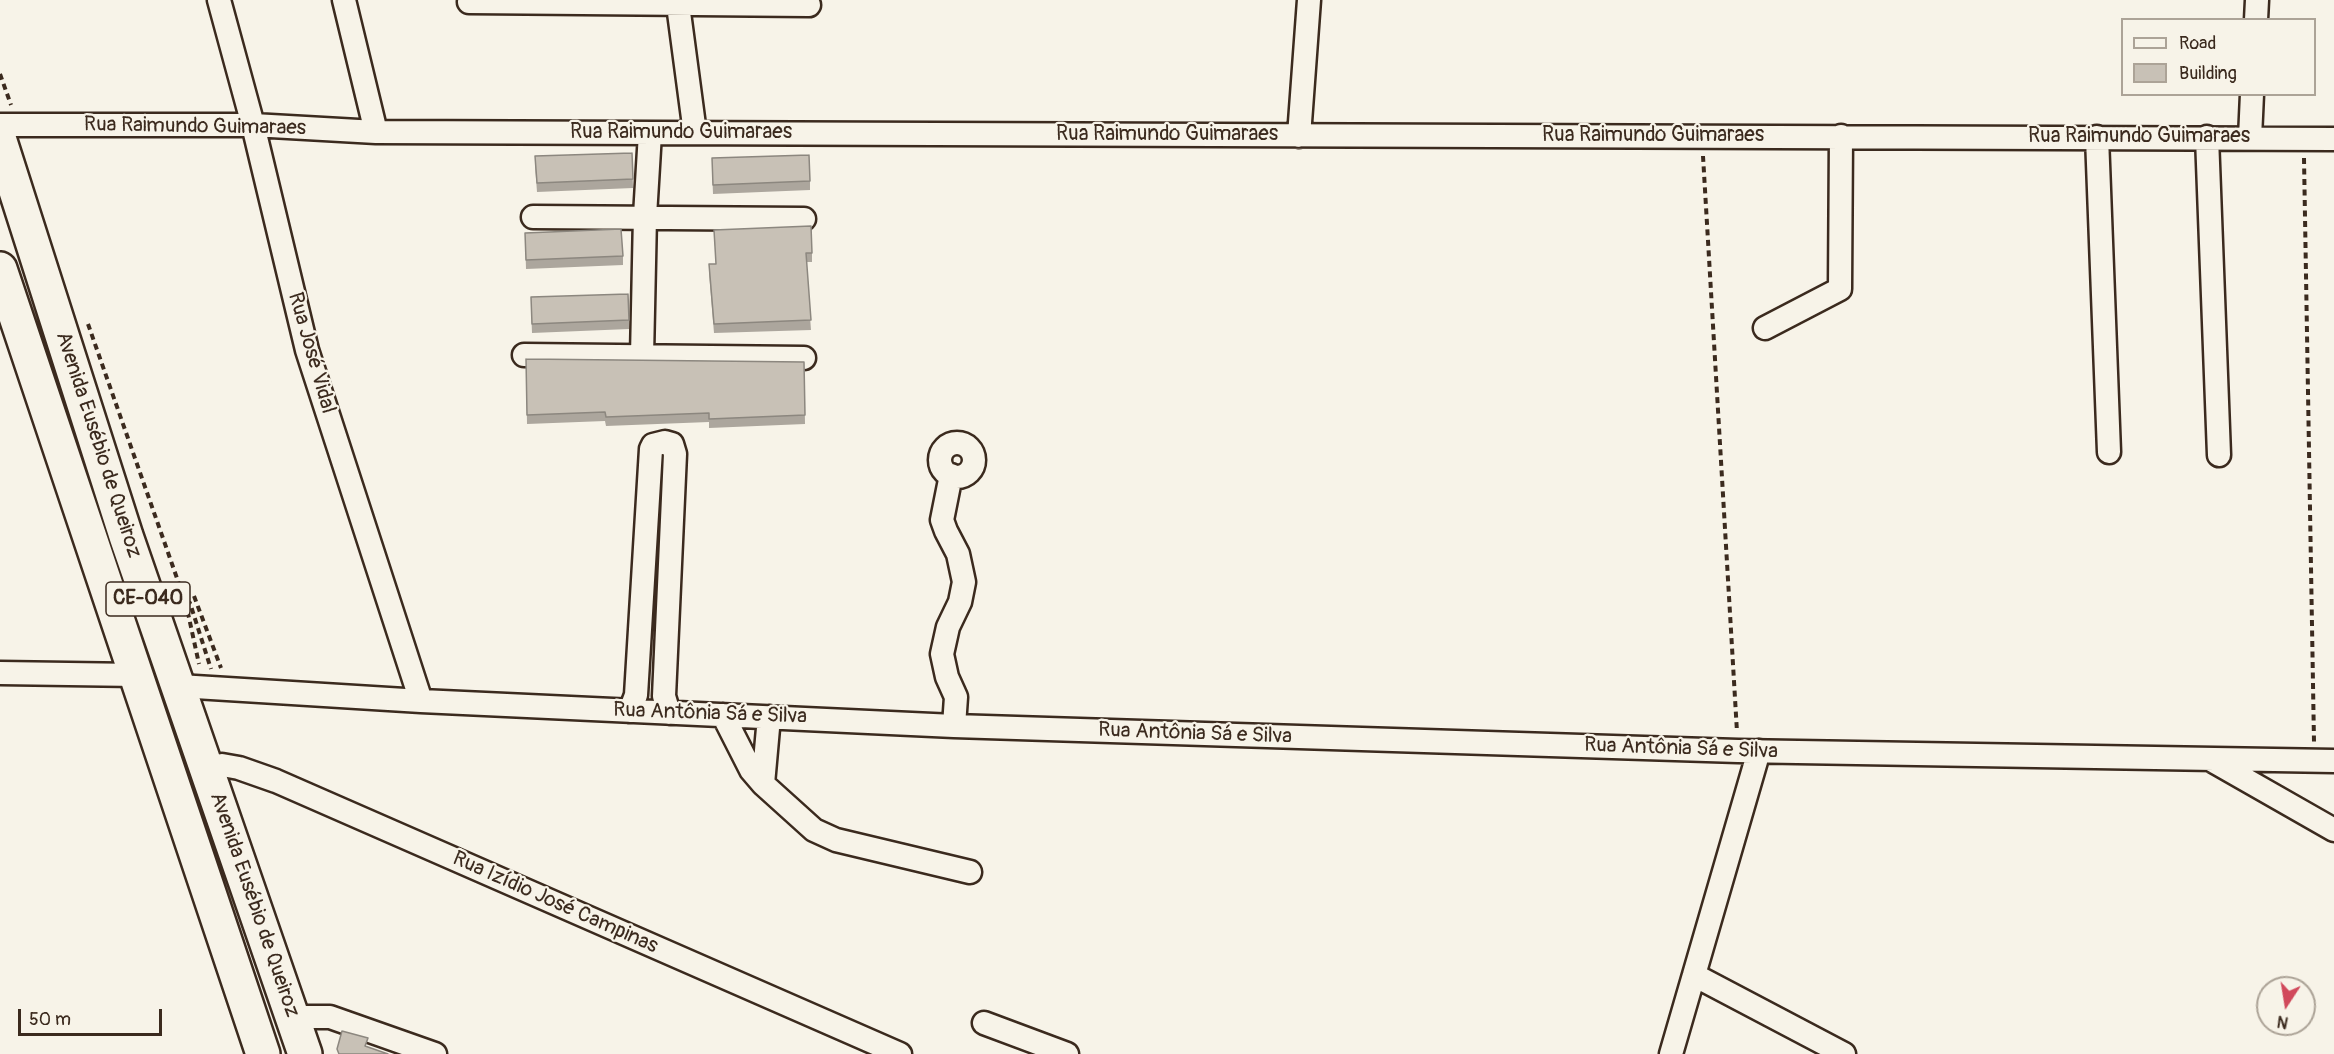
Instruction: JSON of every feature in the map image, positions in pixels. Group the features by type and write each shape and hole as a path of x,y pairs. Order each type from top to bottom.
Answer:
{"highway":[{"name":"Avenida Eusébio de Queiroz","path":"0,141 126,536 305,1054"},
{"name":"Avenida Eusébio de Queiroz","path":"0,269 263,1054"}],"street":[{"name":"Rua José Vidal","path":"219,0 254,125 307,350 420,701"},
{"path":"344,0 376,132"},
{"path":"1299,136 1309,0"},
{"path":"2256,18 2257,0"},
{"path":"469,2 809,5"},
{"path":"678,5 695,133"},
{"path":"2250,138 2252,96"},
{"name":"Rua Raimundo Guimaraes","path":"0,125 254,125 376,132 2334,139"},
{"path":"642,356 645,216 650,133"},
{"path":"1765,328 1840,289 1841,136"},
{"path":"2097,137 2109,452"},
{"path":"2207,137 2219,455"},
{"path":"533,217 645,216 804,219"},
{"path":"524,356 804,358"},
{"path":"630,711 636,695 651,449 653,445 665,442 672,444 675,454 664,696 669,713"},
{"path":"951,475 942,520 958,554 964,582 960,602 948,627 942,654 947,677 956,697 954,726"},
{"path":"645,544 671,546"},
{"path":"639,650 667,650"},
{"path":"0,673 137,675"},
{"name":"Rua Antônia Sá e Silva","path":"179,686 420,701 954,726 1749,751 2324,761"},
{"path":"723,715 751,770 763,784 814,830 836,840 970,872"},
{"path":"763,784 769,717"},
{"path":"1671,1054 1694,975 1749,751"},
{"name":"Rua Antônia Sá e Silva","path":"2212,760 2334,830"},
{"name":"Rua Izídio José Campinas","path":"206,770 222,765 239,768 276,781 900,1054"},
{"path":"1694,975 1844,1054"},
{"path":"293,1017 330,1017 435,1054"},
{"path":"984,1023 1067,1054"}],"path":[{"path":"1701,135 1749,751"},
{"path":"2303,139 2324,761"},
{"path":"194,596 224,675"},
{"path":"186,604 190,603 213,676"}],"building":[{"path":"632,153 633,179 537,183 535,156"},
{"path":"809,155 810,181 713,185 712,158"},
{"path":"811,226 812,253 806,253 811,320 714,324 709,264 716,264 714,230"},
{"path":"621,229 623,256 526,260 525,233"},
{"path":"628,294 629,320 532,324 531,297"},
{"path":"526,359 804,362 805,415 709,419 709,413 606,417 605,412 527,415"},
{"path":"342,1031 368,1038 365,1046 388,1054 339,1054 337,1049"}]}
